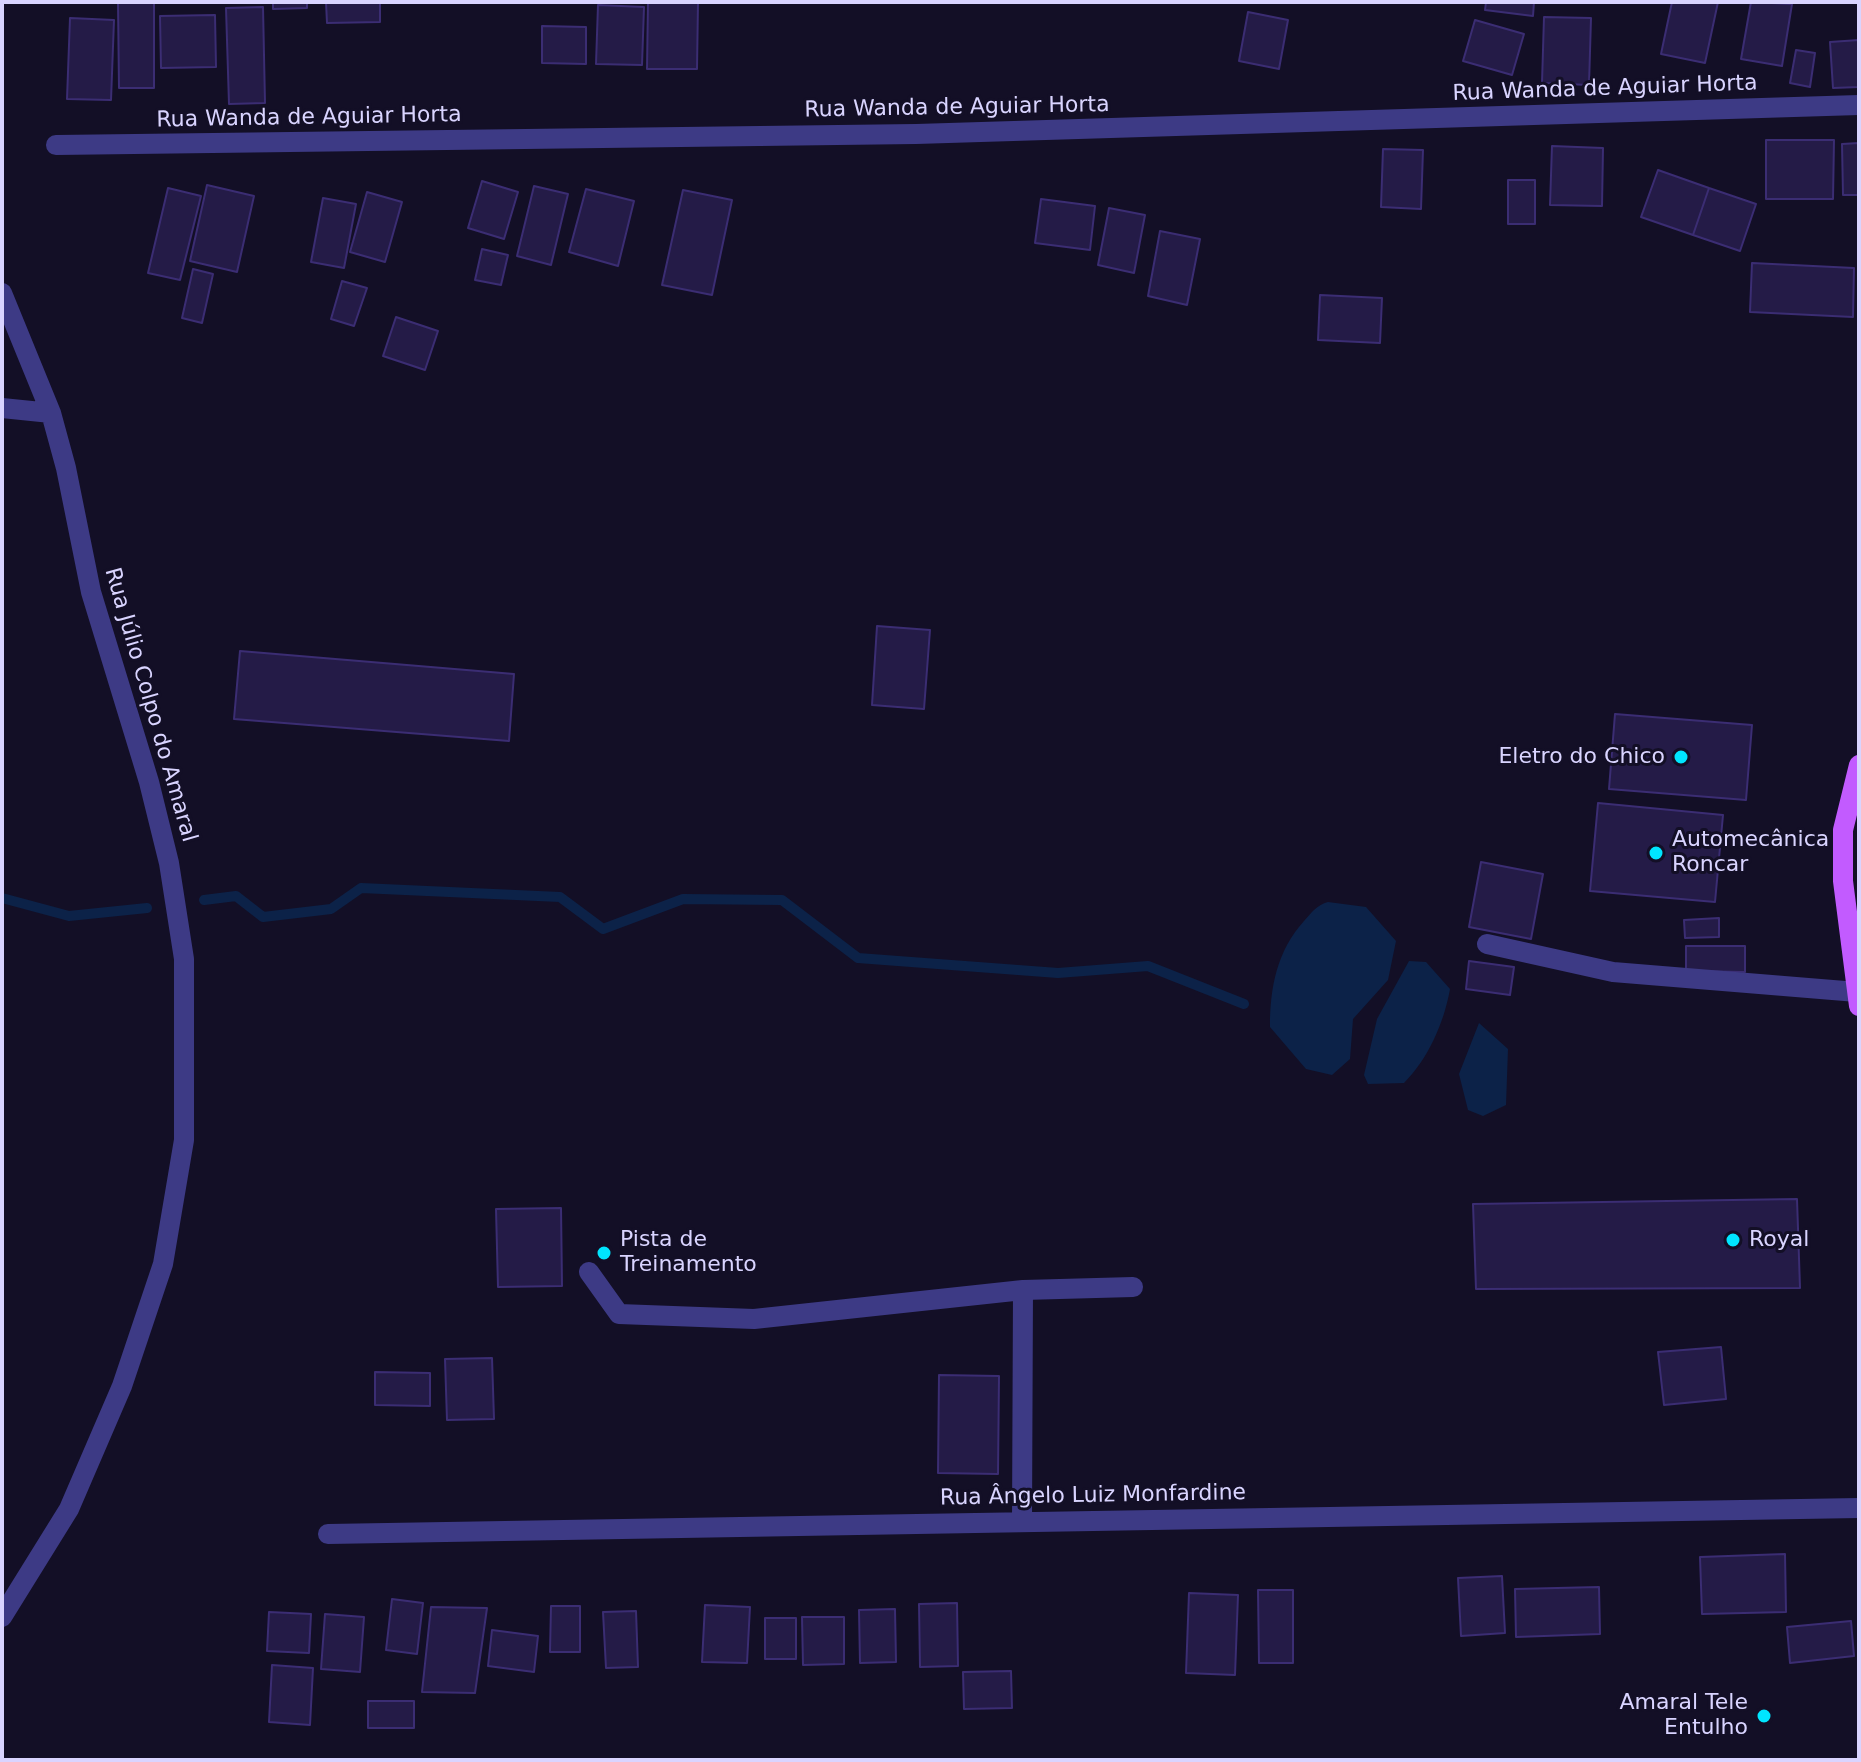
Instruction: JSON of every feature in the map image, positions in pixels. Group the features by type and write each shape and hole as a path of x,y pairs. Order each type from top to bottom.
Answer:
{"main road":[{"path":"1858,999 1843,881 1843,830 1859,765"}],"street":[{"name":"Rua Wanda de Aguiar Horta","path":"56,145 916,134 1859,105"},
{"name":"Rua Júlio Colpo do Amaral","path":"2,293 51,413 66,468 91,592 149,782 184,959 184,1140 163,1264 122,1386 69,1509 2,1617"},
{"path":"2,408 51,413"},
{"path":"1487,944 1613,972 1858,999"},
{"path":"589,1272 619,1314 754,1319 1023,1290 1133,1287"},
{"path":"1022,1521 1023,1290"},
{"name":"Rua Ângelo Luiz Monfardine","path":"328,1534 1859,1508"}],"water":[{"path":"1328,902 1366,907 1396,941 1388,980 1353,1019 1350,1059 1332,1075 1306,1069 1270,1027 1274,984 1281,957 1304,921"},
{"path":"1409,961 1426,962 1450,989 1444,1015 1428,1052 1404,1083 1368,1084 1364,1075 1377,1019"},
{"path":"1479,1023 1508,1049 1506,1105 1483,1116 1468,1110 1459,1074"}],"building":[{"path":"273,2 307,2 307,8 273,9"},
{"path":"326,2 380,2 380,22 327,23"},
{"path":"648,2 698,2 697,69 647,69"},
{"path":"1486,2 1534,2 1533,16 1485,10"},
{"path":"1672,2 1718,2 1705,63 1661,54"},
{"path":"1751,2 1792,4 1782,66 1741,59"},
{"path":"118,3 154,3 154,88 119,88"},
{"path":"598,5 644,7 642,65 596,64"},
{"path":"263,7 265,103 229,104 226,8"},
{"path":"1248,12 1288,20 1279,69 1239,61"},
{"path":"215,15 216,67 161,68 160,16"},
{"path":"1544,17 1591,18 1589,85 1542,83"},
{"path":"70,18 114,20 111,100 67,99"},
{"path":"1475,20 1524,34 1512,75 1463,61"},
{"path":"542,26 586,27 586,64 542,63"},
{"path":"1859,40 1859,87 1833,88 1830,42"},
{"path":"1796,50 1815,53 1810,87 1790,83"},
{"path":"1766,140 1834,140 1833,199 1766,199"},
{"path":"1859,143 1859,195 1843,195 1842,144"},
{"path":"1552,146 1603,148 1602,206 1550,205"},
{"path":"1383,149 1423,150 1421,209 1381,207"},
{"path":"1658,170 1709,188 1693,235 1641,217"},
{"path":"1508,180 1535,180 1535,224 1508,224"},
{"path":"482,181 518,192 504,239 468,228"},
{"path":"207,185 254,196 237,272 190,261"},
{"path":"534,186 568,194 551,265 517,256"},
{"path":"168,188 201,196 180,280 148,273"},
{"path":"1709,188 1756,204 1740,251 1693,235"},
{"path":"586,189 634,201 618,266 569,252"},
{"path":"683,190 732,200 712,295 662,285"},
{"path":"367,192 402,202 385,262 350,252"},
{"path":"323,198 356,204 344,268 311,262"},
{"path":"1041,199 1095,206 1090,250 1035,243"},
{"path":"1109,208 1145,215 1134,273 1098,265"},
{"path":"1160,231 1200,239 1187,305 1148,296"},
{"path":"482,249 508,255 501,285 475,280"},
{"path":"1752,263 1854,268 1853,317 1750,312"},
{"path":"193,269 213,274 202,323 182,318"},
{"path":"342,281 367,288 354,326 331,319"},
{"path":"1320,295 1382,298 1380,343 1318,340"},
{"path":"396,317 438,331 425,370 383,356"},
{"path":"877,626 930,630 924,709 872,705"},
{"path":"240,651 514,674 509,741 234,719"},
{"name":"Eletro do Chico","path":"1615,714 1752,725 1746,800 1609,789"},
{"name":"Automecânica Roncar","path":"1598,803 1723,815 1715,902 1590,891"},
{"path":"1481,862 1543,874 1531,939 1469,927"},
{"path":"1719,918 1719,937 1685,938 1684,920"},
{"path":"1686,946 1745,946 1745,972 1686,971"},
{"path":"1469,961 1514,967 1510,995 1466,989"},
{"path":"1797,1199 1800,1288 1476,1289 1473,1204"},
{"path":"561,1208 562,1286 498,1287 496,1209"},
{"path":"1721,1347 1726,1399 1664,1405 1658,1352"},
{"path":"492,1358 494,1419 447,1420 445,1359"},
{"path":"375,1372 430,1373 430,1406 375,1405"},
{"path":"939,1375 999,1376 998,1474 938,1473"},
{"path":"1785,1554 1786,1612 1702,1614 1700,1557"},
{"path":"1502,1576 1505,1633 1461,1636 1458,1578"},
{"path":"1599,1587 1600,1634 1516,1637 1515,1589"},
{"path":"1258,1590 1293,1590 1293,1663 1259,1663"},
{"path":"1189,1593 1238,1595 1235,1675 1186,1673"},
{"path":"392,1599 423,1603 417,1654 386,1650"},
{"path":"957,1603 958,1666 920,1667 919,1604"},
{"path":"705,1605 750,1607 747,1663 702,1662"},
{"path":"551,1606 580,1606 580,1652 550,1652"},
{"path":"431,1607 487,1608 475,1693 422,1692"},
{"path":"895,1609 896,1662 860,1663 859,1610"},
{"path":"636,1611 638,1667 606,1668 603,1612"},
{"path":"269,1612 311,1614 309,1653 267,1651"},
{"path":"325,1614 364,1617 360,1672 321,1669"},
{"path":"802,1617 844,1617 844,1664 803,1665"},
{"path":"765,1618 796,1618 796,1659 765,1659"},
{"path":"1851,1621 1854,1656 1790,1663 1787,1627"},
{"path":"492,1630 538,1636 534,1672 488,1666"},
{"path":"272,1665 313,1668 310,1725 269,1722"},
{"path":"1011,1671 1012,1708 964,1709 963,1672"},
{"path":"368,1701 414,1701 414,1728 368,1728"}],"waterway":[{"path":"204,900 236,896 263,917 331,909 361,888 560,897 603,929 683,899 782,900 858,958 1058,973 1148,966 1244,1004"},
{"path":"2,898 69,916 147,908"}],"place":[{"name":"Eletro do Chico","path":"1681,757"},
{"name":"Automecânica Roncar","path":"1656,853"},
{"name":"Royal","path":"1733,1240"},
{"name":"Pista de Treinamento","path":"604,1253"},
{"name":"Amaral Tele Entulho","path":"1764,1716"}]}
